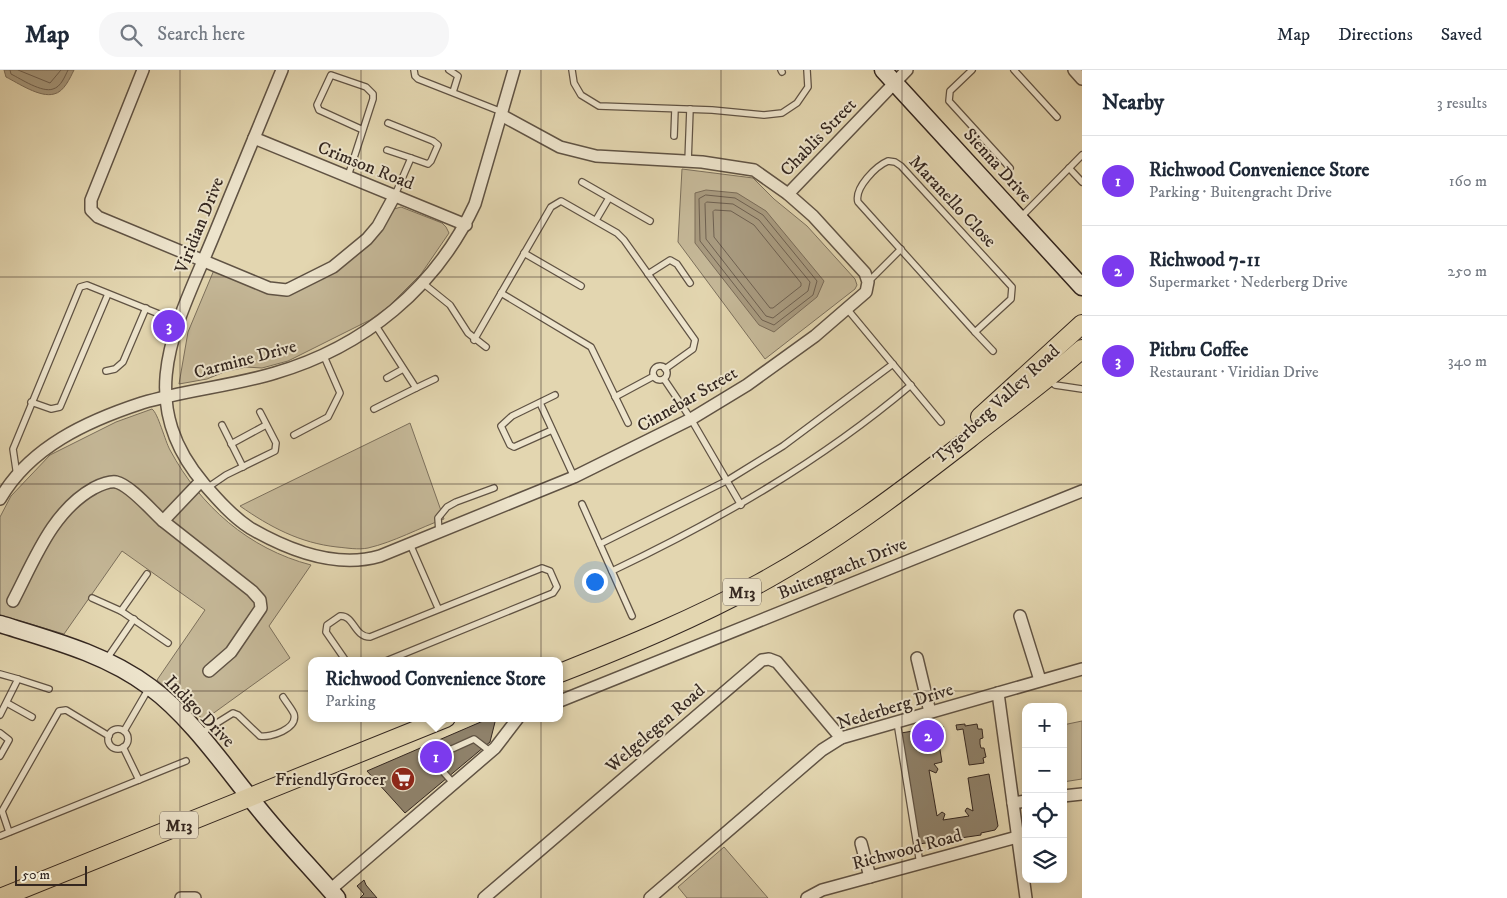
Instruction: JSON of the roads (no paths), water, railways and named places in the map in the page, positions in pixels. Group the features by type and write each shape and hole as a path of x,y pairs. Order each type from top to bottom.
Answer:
{"main road":[{"name":"Tygerberg Valley Road","path":"910,485 961,434 1082,324"},
{"name":"Tygerberg Valley Road","path":"563,672 676,625 761,583 826,544 910,485 1082,349"},
{"name":"M13","path":"0,898 436,722"}],"street":[{"path":"144,70 91,200 90,207 98,217 269,288 287,290 333,267 354,250 378,226 394,196"},
{"name":"Viridian Drive","path":"165,397 167,366 179,322 282,70"},
{"name":"Carmine Drive","path":"0,499 17,476 41,451 66,436 123,409 165,397 274,374 323,354 376,326 424,284 466,225 475,204 514,70"},
{"name":"Sienna Drive","path":"884,70 1082,287"},
{"name":"Chablis Street","path":"788,194 907,70"},
{"path":"1074,70 1082,79"},
{"path":"502,114 567,149 596,156 688,162 754,170 788,194 813,216 865,273 868,282"},
{"name":"Crimson Road","path":"254,138 466,225"},
{"name":"Cinnebar Street","path":"165,397 172,433 187,462 204,484 244,524 273,540 312,555 363,560 410,544 574,478 691,420 747,385 848,310 864,296 868,282"},
{"path":"13,601 52,528 69,505 102,484 115,482 126,486 163,521 252,590 260,600 261,608 231,652 209,671"},
{"path":"163,521 204,484"},
{"name":"Buitengracht Drive","path":"563,700 1082,491"},
{"path":"1020,616 1040,680"},
{"name":"Indigo Drive","path":"0,624 68,645 106,660 150,686 198,734 249,797 333,894"},
{"path":"917,658 930,712"},
{"name":"Welgelegen Road","path":"484,898 762,660 769,659 777,662 841,738"},
{"name":"Nederberg Drive","path":"650,898 822,750 841,738 1082,668"},
{"path":"998,693 1026,898"},
{"path":"333,894 491,752 515,722"},
{"path":"1067,796 1082,794"},
{"path":"1013,803 1022,802"},
{"name":"Richwood Road","path":"807,898 822,890 1017,838"},
{"path":"861,842 870,877"},
{"path":"181,898 194,898"}],"lane":[{"path":"414,70 414,74 418,79 502,114"},
{"path":"449,70 458,76 453,92"},
{"path":"572,70 574,83 581,95 599,106 690,109 764,115 782,113 797,103 806,92 808,82 807,70"},
{"path":"972,70 950,91 949,101 1010,168"},
{"path":"1015,70 1057,117"},
{"path":"348,176 363,130 373,94 366,87 330,75 318,105 319,110 363,130"},
{"path":"674,136 675,109"},
{"path":"688,162 690,109"},
{"path":"387,150 428,164 438,145 433,141 388,123"},
{"path":"1019,218 1082,155"},
{"path":"394,196 411,158"},
{"name":"Maranello Close","path":"976,332 1011,299 1012,288 901,166 895,162 888,161 882,164 859,188 857,199 901,250 993,351"},
{"path":"1069,168 1082,182"},
{"path":"582,182 650,221"},
{"path":"596,220 609,198"},
{"path":"474,340 551,206 556,202 564,201 617,233 696,343 693,349 665,369 656,367 654,376 615,397"},
{"path":"868,282 901,250"},
{"path":"524,253 581,286"},
{"path":"648,274 670,260 677,264 690,282"},
{"path":"424,284 450,305 474,340 486,347"},
{"path":"17,476 12,449 80,286 87,286 179,322"},
{"path":"501,293 591,347 628,423"},
{"path":"31,402 51,409 60,407 108,294"},
{"path":"106,371 115,369 123,362 146,308"},
{"path":"848,310 941,422"},
{"path":"376,326 416,388"},
{"path":"294,435 328,417 340,393 323,354"},
{"path":"600,544 728,480 782,446 893,364"},
{"path":"387,378 403,368"},
{"path":"664,379 667,374 665,369"},
{"path":"654,376 658,380 664,379"},
{"path":"374,409 435,379"},
{"path":"664,379 728,480 741,505"},
{"path":"1046,379 1055,385 1082,389"},
{"path":"612,571 678,539 741,505 859,428 910,385"},
{"path":"552,430 514,447 510,445 501,426 505,420 555,395"},
{"path":"540,402 574,478"},
{"path":"204,484 275,451 276,444 260,412"},
{"path":"222,424 242,467"},
{"path":"231,444 266,425"},
{"path":"439,532 438,518 447,507 494,488"},
{"path":"582,504 632,616"},
{"path":"410,544 438,608"},
{"path":"343,657 326,632 329,624 340,616 348,618 359,634 370,637 438,608 542,568 550,571 557,587 553,594 396,657"},
{"path":"121,611 147,574"},
{"path":"92,598 121,611 168,643"},
{"path":"106,660 134,619"},
{"path":"0,674 49,688"},
{"path":"0,715 18,679"},
{"path":"124,731 150,686"},
{"path":"198,734 233,713 238,715 260,736 265,737 286,729 293,723 294,715 283,697"},
{"path":"7,703 32,718"},
{"path":"9,832 2,811 59,711 66,710 109,736 112,746 117,748 123,747 128,739 124,731"},
{"path":"897,722 920,864"},
{"path":"109,736 114,730 124,731"},
{"path":"0,733 9,739 0,756"},
{"path":"454,784 438,766 443,753 474,739 491,752"},
{"path":"123,747 139,780"},
{"path":"0,836 186,761"}],"water":[{"path":"4,70 74,70 61,91 48,95 29,89 6,77"},
{"path":"706,190 737,193 766,211 824,281 817,297 774,332 759,325 695,243 695,193"}],"place":[{"name":"Pitbru Coffee","path":"169,326"},
{"name":"Richwood 7-11","path":"928,736"},
{"name":"Richwood Convenience Store","path":"436,757"},
{"name":"FriendlyGrocer","path":"403,779"}]}
